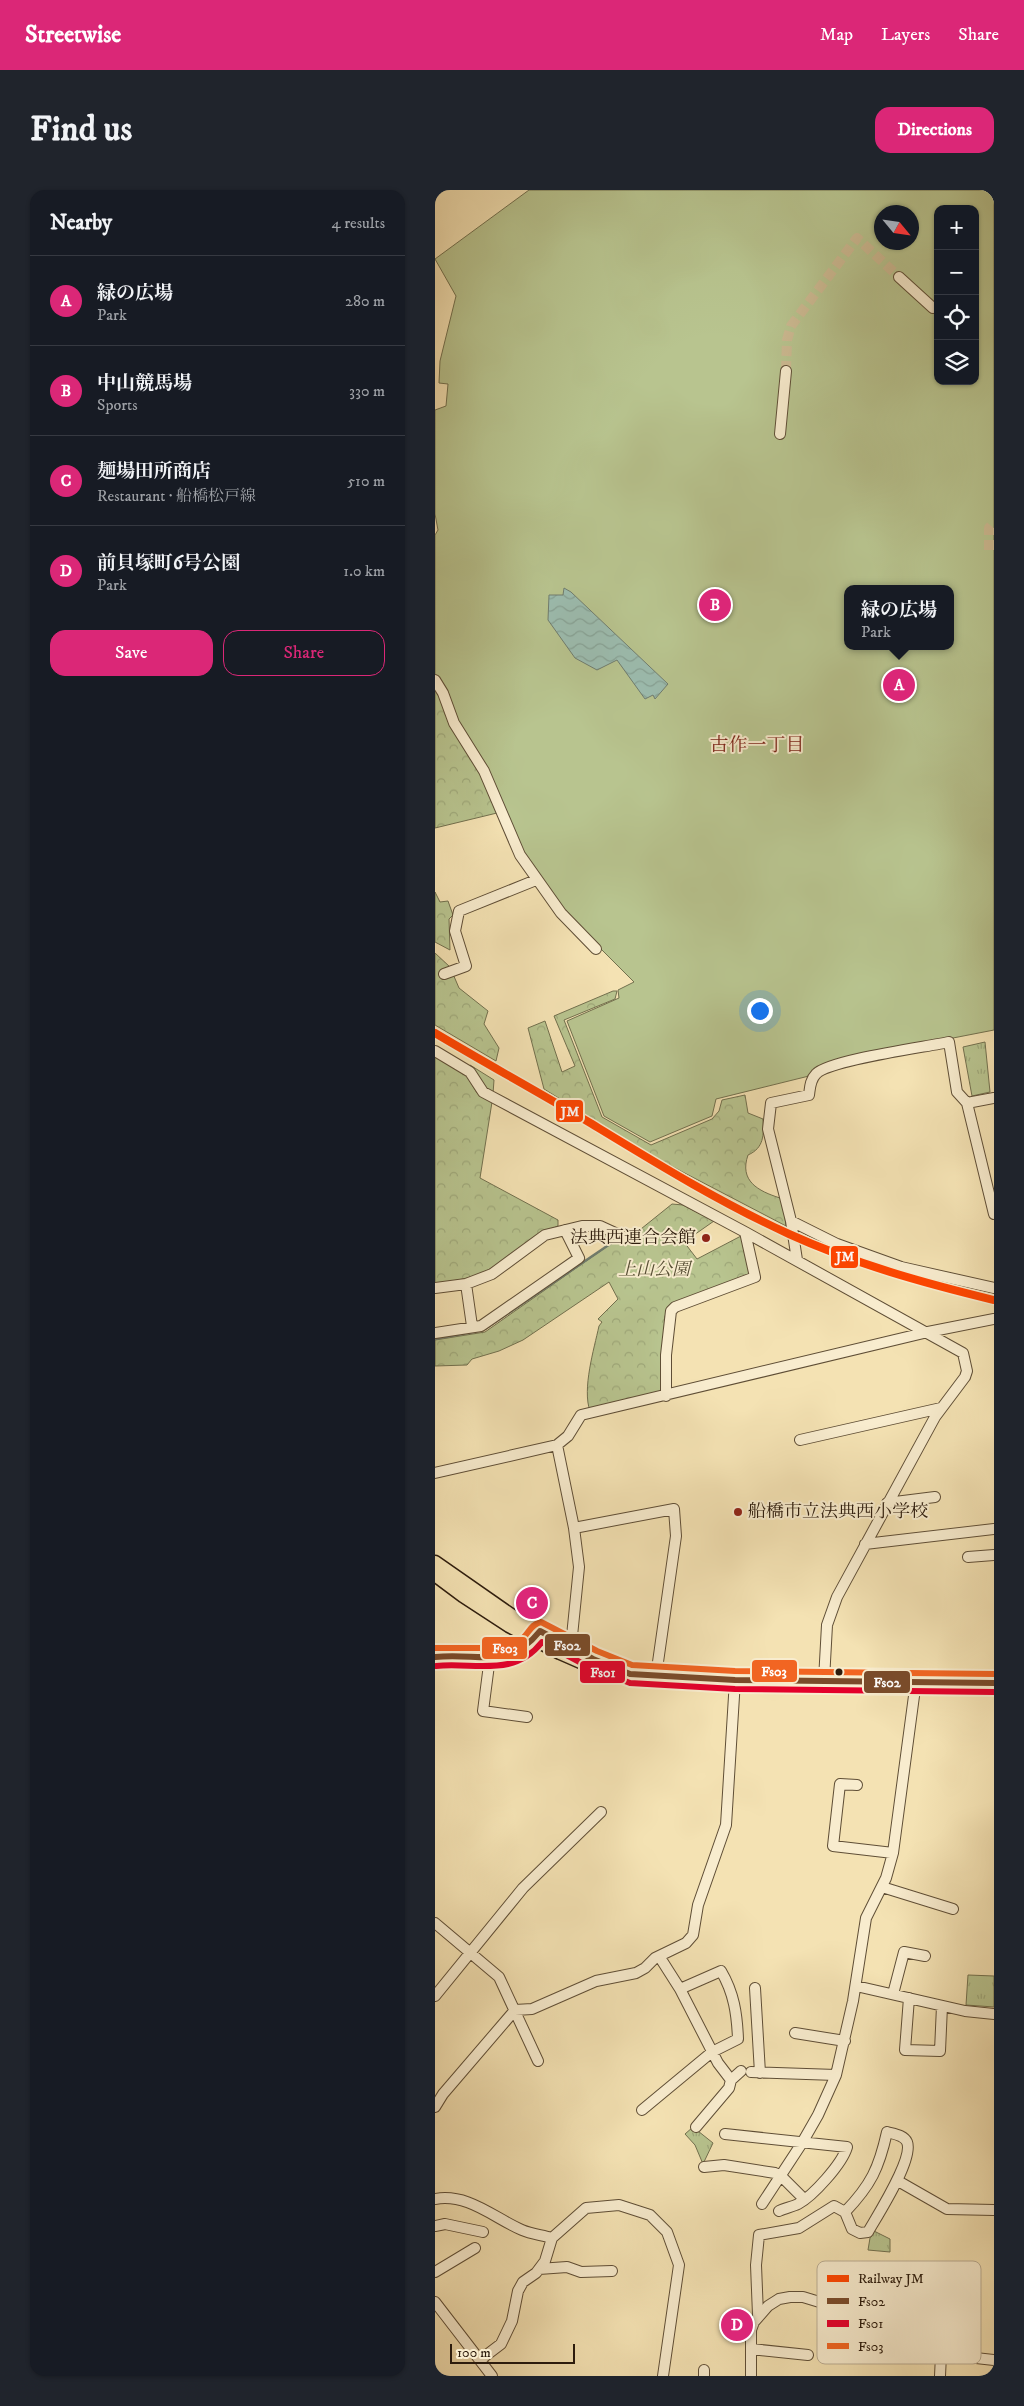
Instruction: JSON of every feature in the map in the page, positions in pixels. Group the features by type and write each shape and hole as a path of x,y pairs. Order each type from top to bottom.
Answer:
{"main road":[{"path":"435,1562 467,1587 537,1635 591,1667 629,1674 735,1680 994,1683"},
{"path":"435,1575 487,1612 537,1635 568,1646 609,1667 629,1674"}],"street":[{"path":"899,277 933,308"},
{"path":"780,434 786,371"},
{"path":"435,680 443,692 454,723 485,771 520,855 561,913 596,949"},
{"path":"444,974 466,966 455,931 459,911 536,880"},
{"path":"796,1255 791,1224 768,1129 771,1103 809,1096 811,1079 817,1072 835,1065 949,1042 957,1092 967,1104 994,1214"},
{"path":"435,1051 470,1072 483,1092 745,1232 796,1255 963,1353 967,1371 941,1408 887,1503 830,1611 827,1624 824,1680"},
{"path":"967,1104 994,1098"},
{"path":"791,1224 837,1244 901,1267 994,1288"},
{"path":"435,1288 466,1284 492,1274 545,1235 582,1226 600,1226 624,1236"},
{"path":"435,1333 481,1326 579,1258 565,1230"},
{"path":"666,1396 666,1355 671,1311 675,1307 755,1277 745,1232"},
{"path":"466,1284 472,1326"},
{"path":"435,1473 557,1445 568,1436 581,1415 928,1332 994,1320"},
{"path":"800,1440 941,1408"},
{"path":"557,1445 574,1528 579,1567 572,1636 568,1646"},
{"path":"887,1503 935,1497"},
{"path":"574,1528 674,1509 676,1536 656,1676"},
{"path":"865,1544 994,1530"},
{"path":"968,1557 994,1555"},
{"path":"435,1657 451,1654 490,1657 515,1656 531,1645 537,1635"},
{"path":"490,1657 483,1711 527,1717"},
{"path":"435,2107 443,2094 515,2010 532,2009 596,1982 637,1973 659,1956 681,1946 693,1934 704,1888 726,1825 735,1680"},
{"path":"762,2204 818,2115 836,2074 856,1986 866,1918 882,1887 893,1853 916,1681"},
{"path":"857,1785 840,1784 833,1846 893,1853"},
{"path":"435,1996 523,1888 601,1812"},
{"path":"882,1887 953,1909"},
{"path":"435,1923 499,1977 538,2061"},
{"path":"893,1994 904,1952 925,1956"},
{"path":"659,1956 680,1989 712,2052 731,2080 729,2088 696,2127"},
{"path":"642,2110 712,2052 738,2039 736,2008 728,1982 721,1971 680,1989"},
{"path":"856,1986 942,2006 994,2014"},
{"path":"751,2072 755,1988"},
{"path":"909,1998 905,2050 940,2051 942,2006"},
{"path":"795,2033 845,2041"},
{"path":"731,2080 751,2072 836,2074"},
{"path":"751,2376 751,2330 758,2315 756,2265 759,2235 799,2228 834,2206 845,2212 852,2228 860,2233 868,2232 898,2181 908,2143 903,2137 887,2132 874,2176 864,2193 845,2212"},
{"path":"725,2134 847,2147 835,2170 799,2204 779,2210"},
{"path":"704,2167 724,2165 781,2176 804,2199"},
{"path":"898,2181 947,2208 994,2210"},
{"path":"435,2199 451,2198 473,2204 522,2230 552,2238"},
{"path":"480,2360 501,2344 512,2321 517,2291 523,2282 539,2269 545,2261 552,2238 586,2208 599,2205 619,2205 650,2215 667,2232 679,2264 663,2376"},
{"path":"435,2226 445,2224 483,2232"},
{"path":"435,2272 475,2248"},
{"path":"539,2269 567,2267 581,2272 612,2271"},
{"path":"758,2315 779,2299 803,2296 817,2301"},
{"path":"435,2302 492,2376"},
{"path":"751,2349 808,2356"},
{"path":"981,2359 994,2360"}],"green space":[{"path":"529,190 994,190 994,1030 830,1062 815,1069 809,1076 716,1099 712,1116 650,1142 604,1116 567,1021 619,998 618,990 634,982 566,914 522,853 435,675 435,535 438,530 435,514 435,410 446,406 448,384 439,383 440,361 456,296 435,259"},
{"path":"435,687 482,773 497,813 435,828"},
{"path":"435,892 440,902 448,901 453,915 449,919 450,950 435,942"},
{"path":"435,953 450,967 459,988 488,1011 484,1024 499,1048 496,1061 435,1025"},
{"path":"617,991 615,999 564,1020 602,1117 651,1145 712,1119 719,1111 722,1100 745,1095 748,1113 763,1119 762,1140 757,1149 748,1155 746,1172 752,1184 764,1192 780,1198 784,1209 786,1226 652,1156 544,1089 528,1028 545,1021 562,1072 575,1066 554,1016"},
{"path":"985,1042 990,1092 972,1096 963,1047"},
{"path":"435,1055 464,1071 477,1093 492,1102 480,1178 558,1220 558,1226 539,1235 482,1273 462,1279 435,1283"},
{"path":"470,1065 494,1080 493,1094 484,1088"},
{"name":"上山公園","path":"672,1204 683,1205 714,1221 684,1242 697,1259 741,1236 750,1270 746,1277 669,1310 665,1316 661,1390 659,1394 590,1411 587,1392 592,1357 599,1326 602,1322 598,1319 618,1299 609,1282 523,1340 499,1351 472,1359 467,1365 435,1366 435,1340 485,1332 609,1245 601,1232 626,1241"},
{"path":"968,1975 994,1976 994,2007 966,2005"},
{"path":"693,2127 713,2143 703,2164 695,2145 685,2134"},
{"path":"874,2231 890,2239 890,2252 868,2250 870,2238"},
{"path":"725,2313 752,2321 749,2331 722,2330"}],"water":[{"path":"564,588 571,592 668,684 655,699 653,695 645,699 617,660 597,670 575,658 548,620 549,595 563,595"}],"waterway":[{"path":"485,1329 613,1242"},
{"path":"435,1339 479,1331"}],"tunnel":[{"path":"786,371 787,340 791,326 857,238 899,277"},
{"path":"989,550 989,528 994,522"}],"rail line":[{"name":"JM","path":"435,1033 689,1182 789,1234 864,1264 916,1280 994,1300"}],"transit line":[{"name":"Fs03","path":"435,1648 504,1648 518,1641 532,1627 541,1622 597,1651 632,1665 735,1671 994,1674"},
{"name":"Fs02","path":"435,1657 492,1657 504,1655 516,1651 528,1643 540,1631 593,1659 630,1674 735,1680 994,1683"},
{"name":"Fs01","path":"436,1666 493,1666 506,1664 519,1660 531,1653 542,1642 589,1667 630,1683 735,1689 994,1692"}],"place":[{"name":"中山競馬場","path":"715,605"},
{"name":"緑の広場","path":"899,685"},
{"name":"法典西連合会館","path":"706,1238"},
{"name":"船橋市立法典西小学校","path":"738,1512"},
{"name":"麺場田所商店","path":"532,1603"},
{"name":"前貝塚町6号公園","path":"737,2325"}],"district":[{"name":"古作一丁目","path":"757,745"}]}
